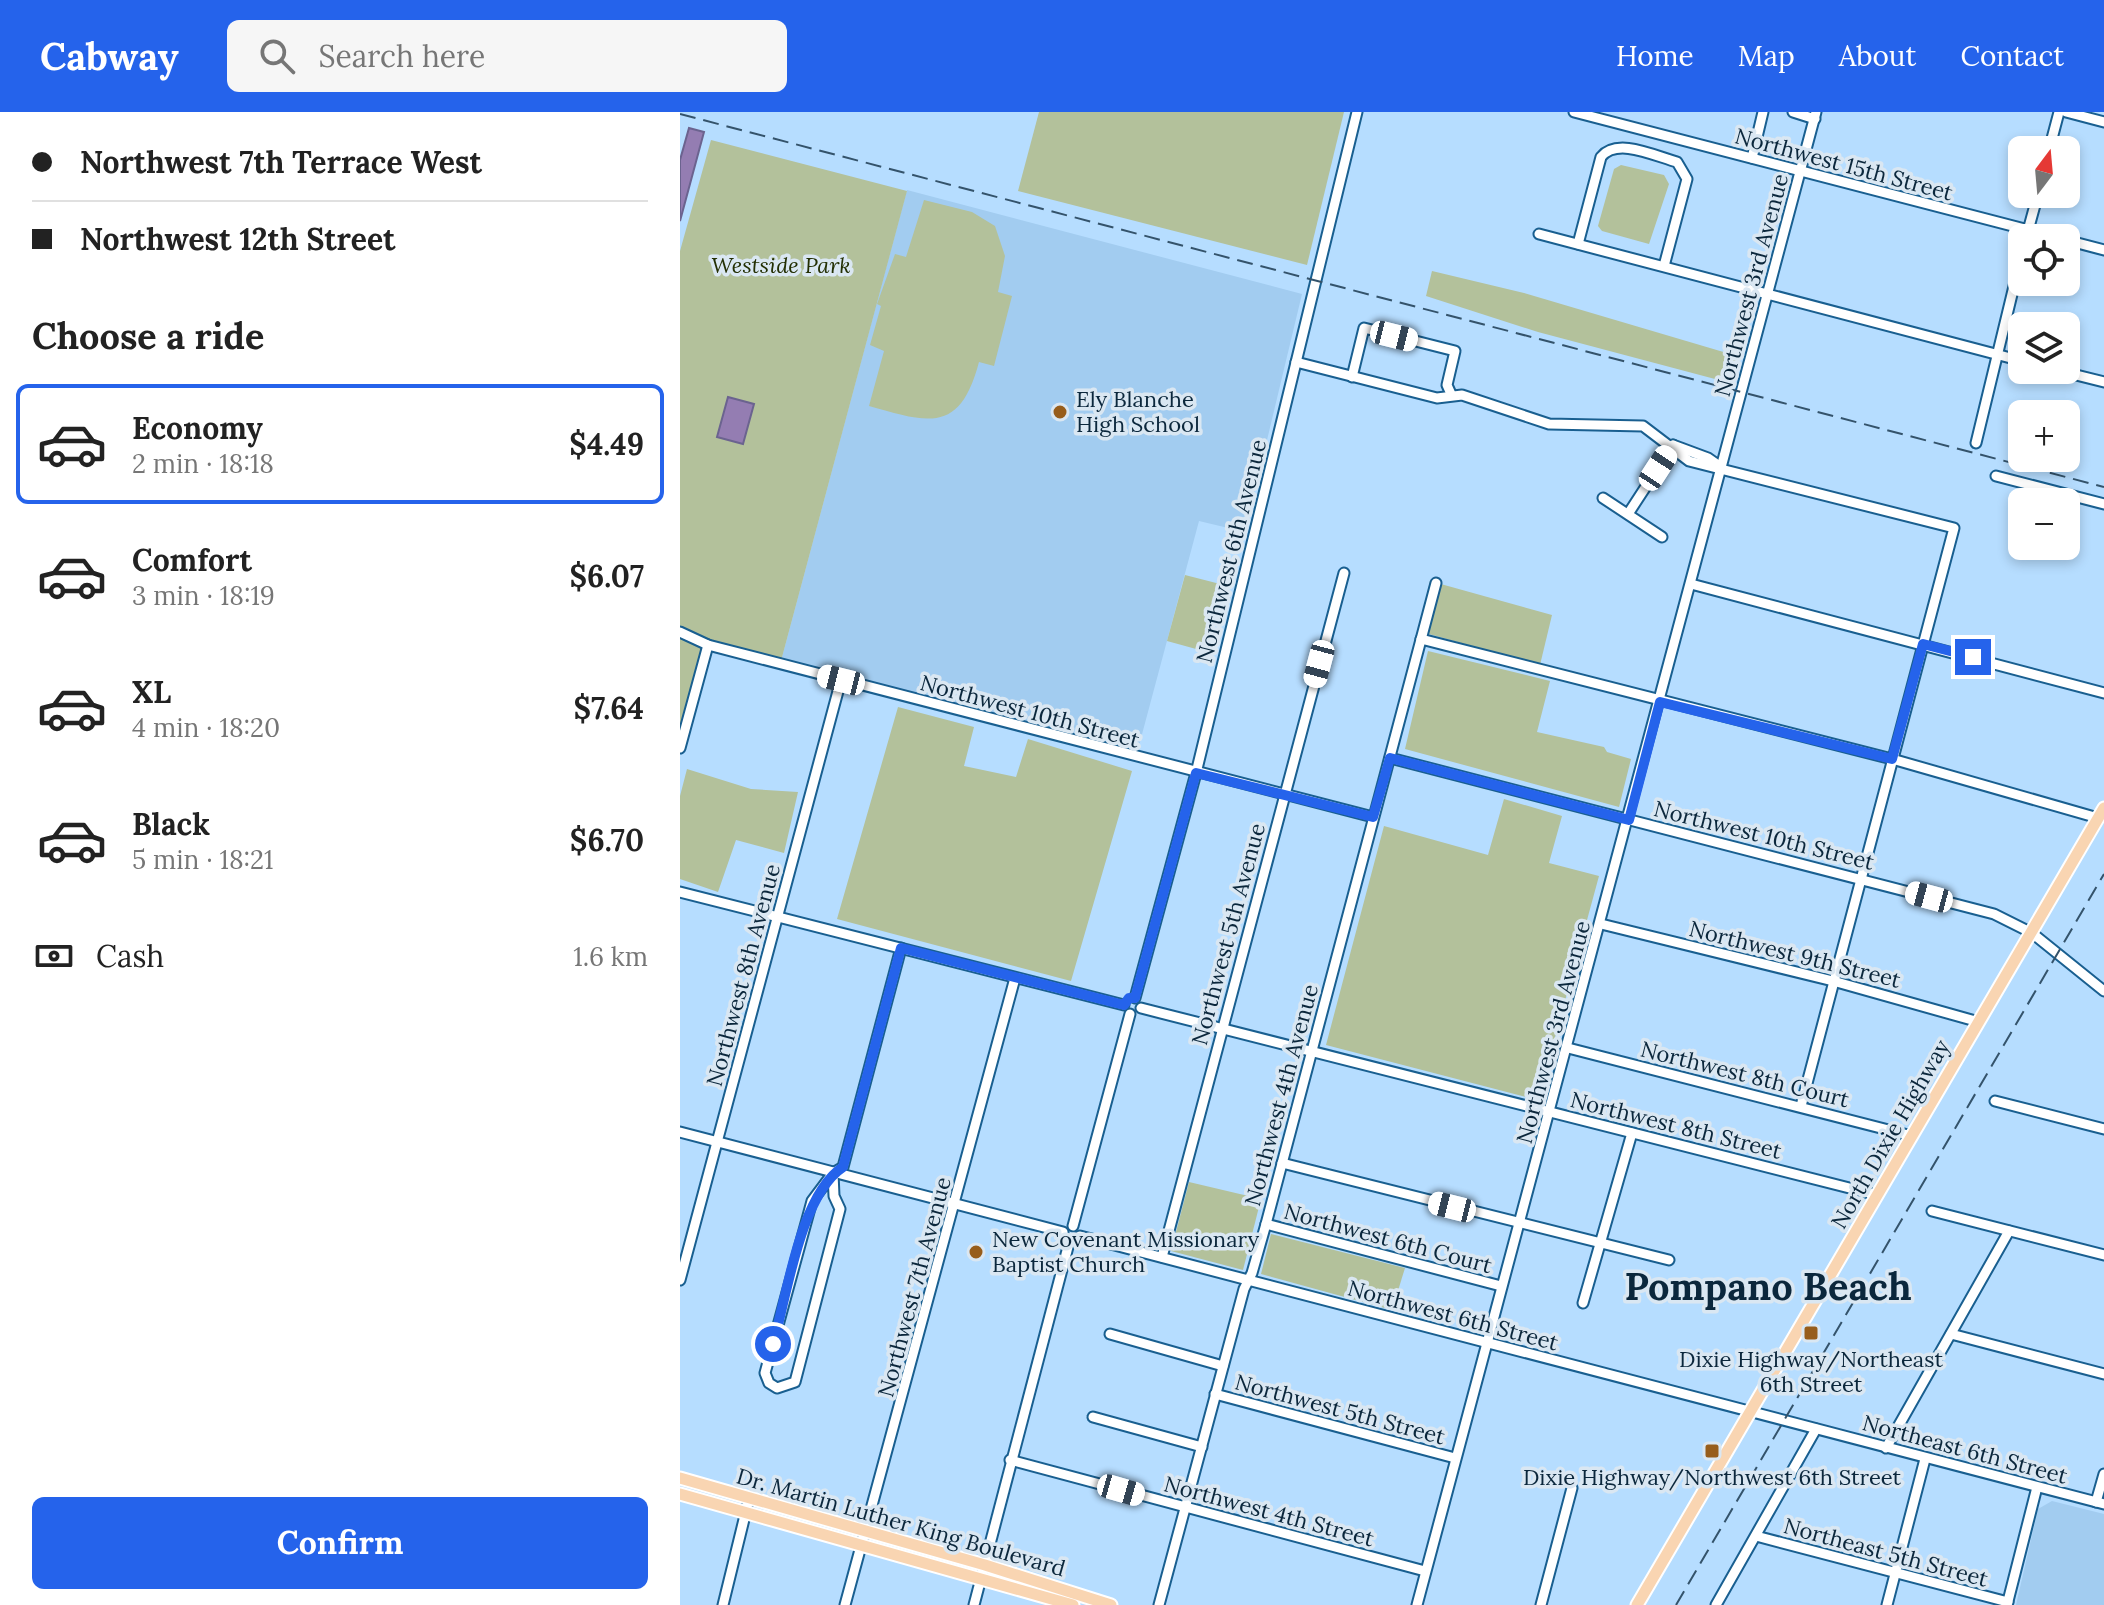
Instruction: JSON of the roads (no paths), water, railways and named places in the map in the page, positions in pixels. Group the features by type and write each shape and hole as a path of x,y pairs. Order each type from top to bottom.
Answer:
{"main road":[{"name":"North Dixie Highway","path":"1637,1605 2101,813"},
{"name":"Dr. Martin Luther King Boulevard","path":"680,1478 985,1565 1104,1604"},
{"name":"Dr. Martin Luther King Boulevard","path":"680,1494 1073,1605"}],"street":[{"name":"Northwest 6th Avenue","path":"1135,998 1196,773 1357,112"},
{"name":"Northwest 15th Street","path":"1574,112 2008,229"},
{"path":"1752,158 1763,112"},
{"path":"1793,112 1816,115"},
{"path":"2053,136 2059,112"},
{"path":"2066,112 2104,122"},
{"name":"Northwest 3rd Avenue","path":"1417,1605 1816,115"},
{"path":"1578,244 1601,157 1607,149 1617,146 1677,162 1684,170 1687,179 1664,266"},
{"path":"1539,234 2008,358"},
{"path":"2080,244 2104,250"},
{"path":"1976,443 2011,296"},
{"path":"1352,377 1364,328 1455,351 1447,385 1451,394"},
{"path":"1296,362 1437,398 1451,394 1549,424 1643,426 1673,445 1678,456 1689,461 1954,528 1801,1106"},
{"path":"2080,376 2104,382"},
{"path":"1628,514 1673,445"},
{"path":"1996,476 2104,504"},
{"path":"1603,498 1662,537"},
{"name":"Northwest 5th Avenue","path":"1162,1257 1344,573"},
{"name":"Northwest 4th Avenue","path":"1159,1605 1215,1394 1266,1224 1436,583"},
{"path":"1691,584 2104,693"},
{"name":"Northwest 10th Street","path":"680,632 708,645 1373,817"},
{"path":"1421,639 2101,813"},
{"path":"680,748 708,645"},
{"name":"Northwest 8th Avenue","path":"680,1280 841,680"},
{"name":"Northwest 10th Street","path":"1390,758 1994,914 2032,933 2104,991"},
{"path":"680,892 1127,1010 1141,1008 1135,998 1129,998 1127,1010 1073,1226 1063,1232 680,1132"},
{"name":"Northwest 9th Street","path":"1601,924 1833,981 1979,1022"},
{"path":"833,1173 834,1196 840,1209 818,1296 795,1382 777,1388 769,1383 765,1373 812,1201 833,1173 843,1167 901,948"},
{"name":"Northwest 7th Avenue","path":"845,1605 1015,978"},
{"name":"Northwest 8th Street","path":"1141,1008 1877,1195"},
{"name":"Northwest 8th Court","path":"1568,1048 1912,1136"},
{"path":"1995,1101 2104,1129"},
{"path":"1583,1303 1632,1133"},
{"path":"1282,1163 1669,1260"},
{"path":"1932,1211 2104,1255"},
{"name":"Northwest 6th Court","path":"1266,1224 1501,1286"},
{"path":"974,1605 1069,1243 1080,1236 1073,1226"},
{"path":"1886,1448 2009,1231"},
{"path":"1063,1232 1069,1243"},
{"name":"Northwest 6th Street","path":"1080,1236 1816,1429"},
{"name":"Northwest 5th Street","path":"1110,1334 1223,1366"},
{"path":"1951,1334 2104,1374"},
{"name":"Northwest 5th Street","path":"1215,1394 1455,1458"},
{"path":"1093,1417 1202,1447"},
{"path":"1716,1605 1816,1429"},
{"name":"Northeast 6th Street","path":"1816,1429 2100,1503"},
{"path":"1887,1605 1925,1459"},
{"name":"Northwest 4th Street","path":"1010,1460 1425,1571"},
{"path":"2100,1503 2104,1474"},
{"path":"2008,1604 2037,1487"},
{"path":"1541,1605 1572,1488"},
{"path":"723,1605 749,1499"},
{"name":"Northeast 5th Street","path":"1756,1536 2008,1604"}],"railway":[{"path":"680,114 2104,487"},
{"path":"1676,1605 2104,874"}],"place":[{"name":"Ely Blanche High School","path":"1060,412"},
{"name":"New Covenant Missionary Baptist Church","path":"976,1252"},
{"name":"Dixie Highway/Northeast 6th Street","path":"1811,1333"},
{"name":"Dixie Highway/Northwest 6th Street","path":"1712,1451"}],"district":[{"name":"Pompano Beach","path":"1768,1286"}],"park label":[{"name":"Westside Park","path":"781,265"}]}
